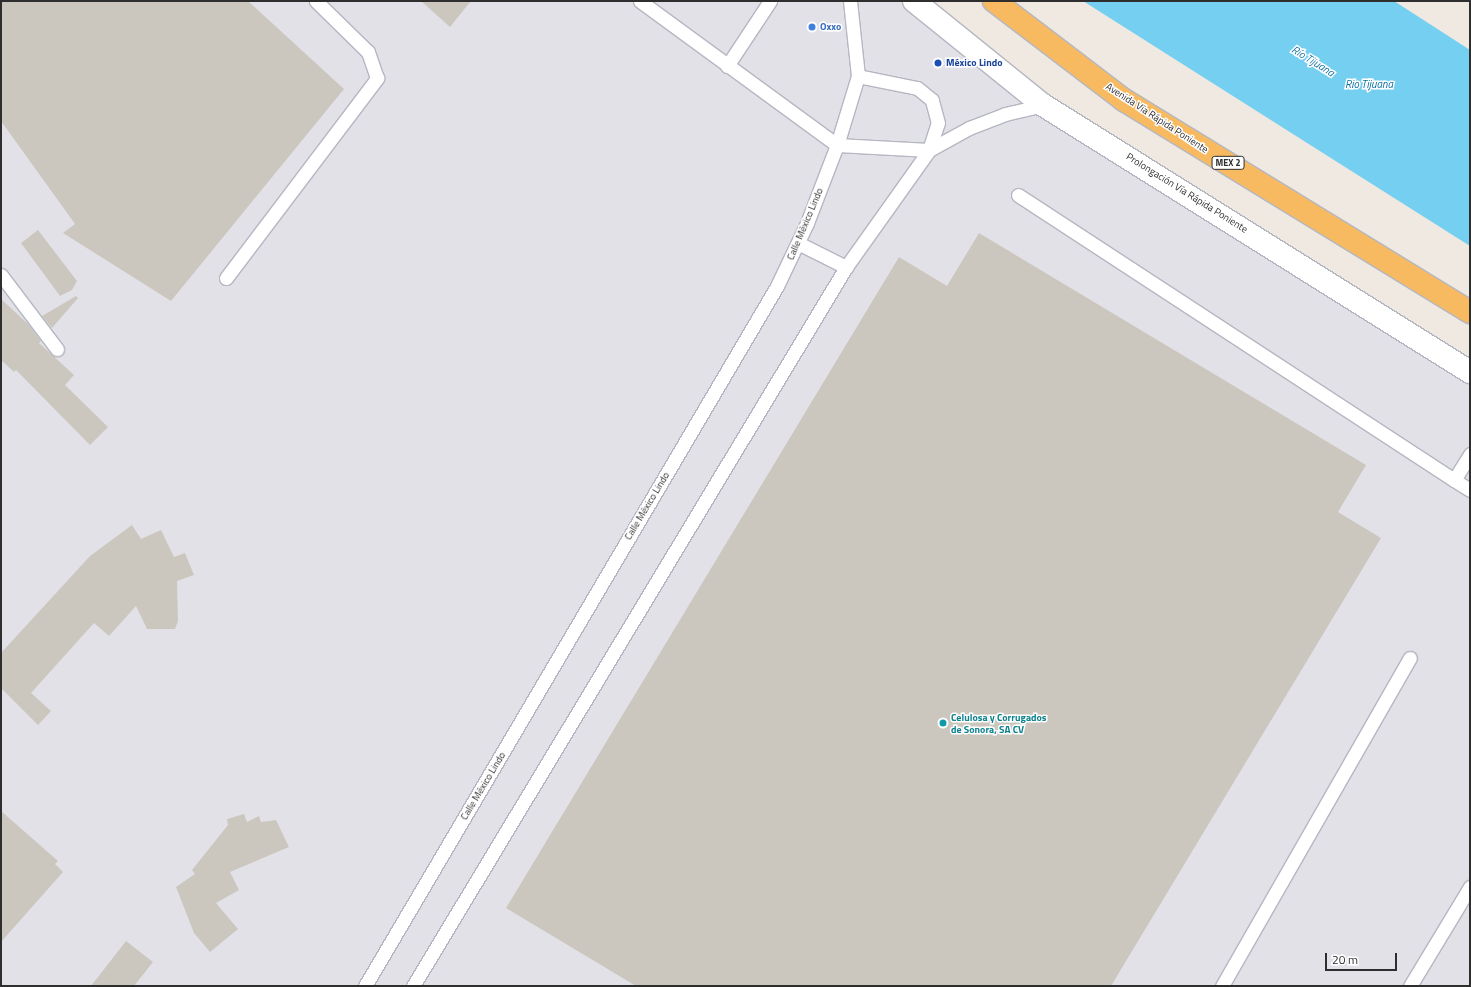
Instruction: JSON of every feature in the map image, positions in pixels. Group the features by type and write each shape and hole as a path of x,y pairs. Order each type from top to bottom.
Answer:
{"highway":[{"name":"Avenida Vía Rápida Poniente","path":"994,1 1124,100 1470,312"}],"main road":[{"name":"Prolongación Vía Rápida Poniente","path":"914,1 1044,105 1470,372"}],"lane":[{"path":"226,278 377,78 368,52 316,1"},
{"path":"640,1 656,6 727,66 838,145 929,150 969,128 1006,114 1044,105"},
{"path":"727,66 770,1"},
{"name":"Calle México Lindo","path":"365,986 773,292 798,242 838,145 858,76 850,1"},
{"path":"413,986 846,267 929,150 938,122 932,100 917,88 858,76"},
{"path":"1018,195 1470,490"},
{"path":"798,242 846,267"},
{"path":"1,274 57,349"},
{"path":"1454,480 1470,454"},
{"path":"1222,986 1410,658"},
{"path":"1410,986 1470,887"}],"shaded area":[{"path":"1,1 907,1 1470,382 1470,986 1,986"}],"water":[{"name":"Rio Tijuana","path":"1083,1 1394,1 1470,50 1470,246"}],"building":[{"path":"1,1 248,1 344,89 171,301 63,233 75,224 1,121"},
{"path":"421,1 471,1 450,27"},
{"path":"38,230 77,281 72,290 60,296 21,243"},
{"name":"Celulosa y Corrugados de Sonora, SA CV","path":"979,233 1366,465 1338,512 1381,538 1111,986 636,986 506,908 899,257 947,286"},
{"path":"76,296 78,298 52,328 42,316"},
{"path":"1,299 28,324 41,341 39,343 74,375 65,385 108,427 90,445 16,370 14,372 1,360"},
{"path":"132,525 141,539 161,530 174,557 185,553 194,575 177,581 178,621 175,629 147,629 136,606 109,636 94,623 31,693 51,711 38,725 1,688 1,653 90,556"},
{"path":"1,811 58,861 55,864 63,872 1,942"},
{"path":"244,814 247,822 259,816 261,822 276,820 289,847 230,872 239,890 216,903 238,929 210,952 194,933 176,887 195,874 192,870 228,825 227,819"},
{"path":"126,941 153,962 134,986 91,986"}],"place":[{"name":"Oxxo","path":"812,27"},
{"name":"México Lindo","path":"938,63"},
{"name":"Celulosa y Corrugados de Sonora, SA CV","path":"943,723"}],"water label":[{"name":"Río Tijuana","path":"1313,61"}]}
